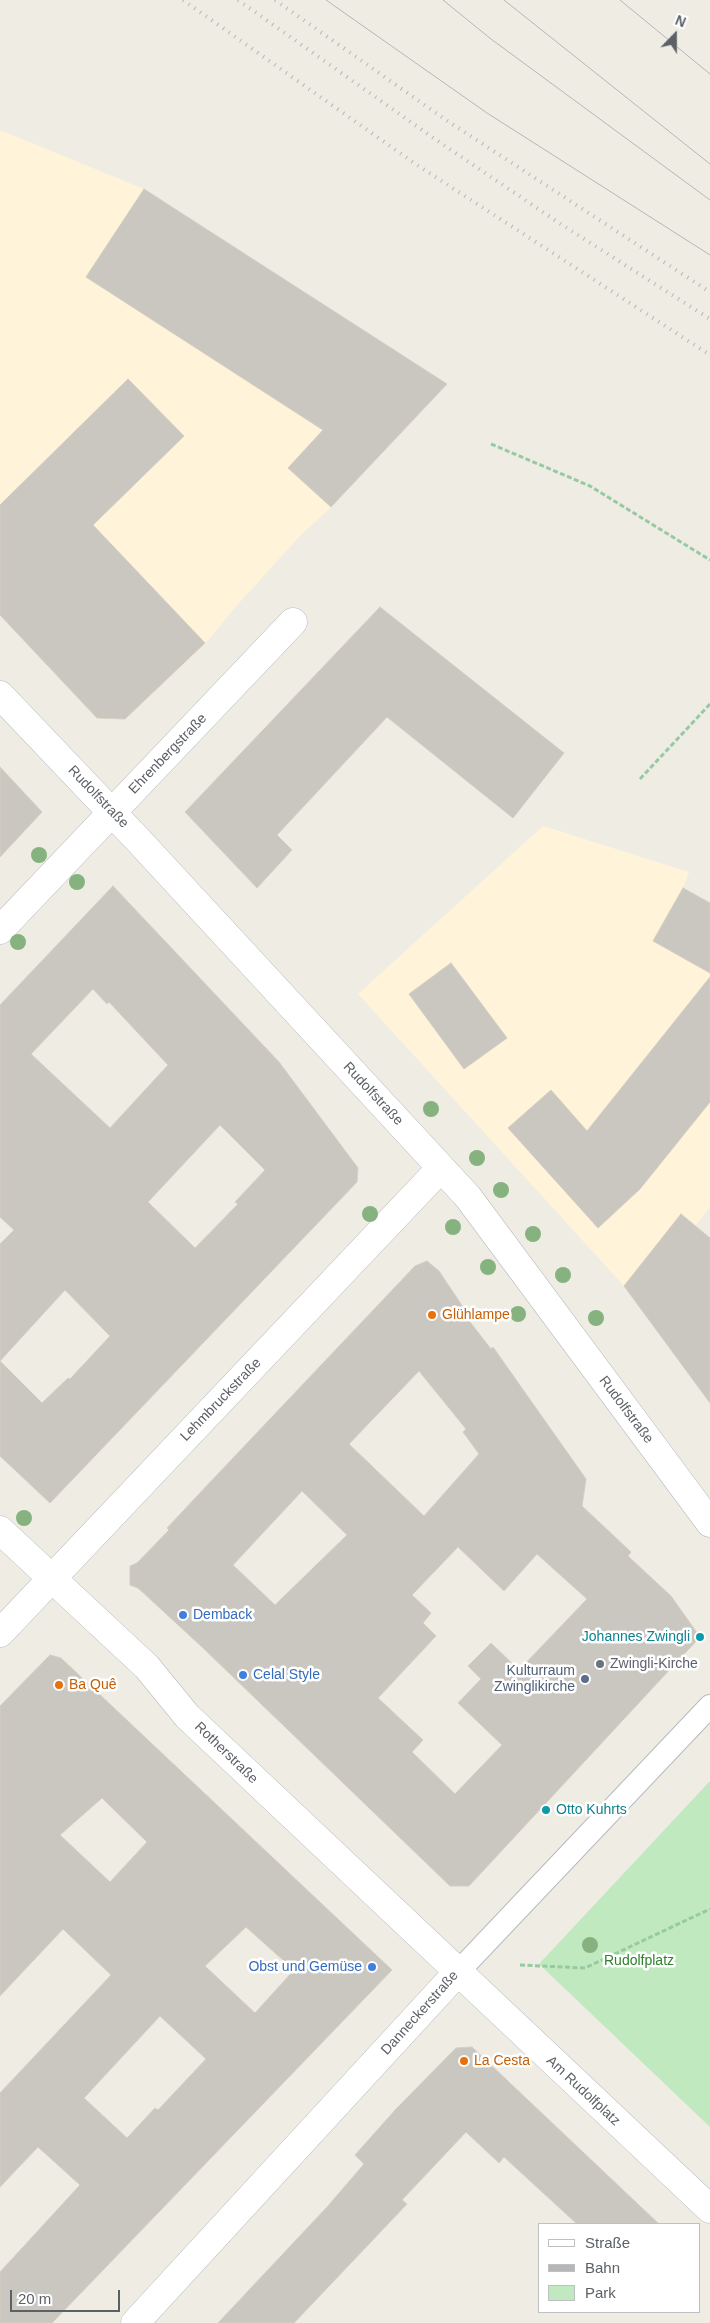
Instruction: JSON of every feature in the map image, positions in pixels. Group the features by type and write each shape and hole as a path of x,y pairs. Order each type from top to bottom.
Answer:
{"street":[{"name":"Ehrenbergstraße","path":"0,930 293,622"},
{"name":"Rudolfstraße","path":"0,695 468,1197 710,1523"},
{"name":"Lehmbruckstraße","path":"0,1633 441,1168"},
{"name":"Rotherstraße","path":"0,1530 147,1667 187,1716 457,1973"},
{"name":"Danneckerstraße","path":"135,2323 457,1973 710,1706"},
{"name":"Am Rudolfplatz","path":"457,1973 710,2209"}],"path":[{"path":"491,444 590,486 710,560"},
{"path":"640,779 710,704"},
{"path":"520,1965 585,1968 710,1909"}],"shaded area":[{"path":"0,130 144,189 447,384 331,507 300,536 238,604 205,644 125,719 97,718 0,615"},
{"path":"543,826 689,872 683,888 710,903 710,1207 636,1301 358,994"}],"green space":[{"name":"Rudolfplatz","path":"710,1781 710,2127 539,1964"}],"building":[{"path":"144,189 447,384 331,507 288,468 323,430 86,277"},
{"path":"128,379 184,436 93,525 205,643 125,719 97,718 0,615 0,505"},
{"path":"380,607 564,753 513,818 387,717 277,835 292,850 257,888 185,812"},
{"path":"0,767 42,812 0,857"},
{"path":"113,886 279,1062 358,1168 357,1182 50,1503 0,1456 0,1361 0,1244 14,1230 0,1217 0,1005","holes":["93,989 107,1004 109,1002 168,1065 110,1128 31,1054","220,1125 265,1170 235,1202 238,1204 195,1248 148,1202","65,1290 110,1336 70,1379 68,1378 42,1403 0,1361"]},
{"path":"683,888 710,903 710,973 653,941"},
{"path":"451,963 507,1038 464,1069 409,994"},
{"path":"710,977 710,1102 640,1189 598,1228 508,1128 551,1090 587,1131"},
{"path":"681,1214 710,1238 710,1403 624,1286"},
{"path":"427,1261 439,1271 463,1307 460,1309 491,1349 493,1347 586,1479 582,1506 631,1552 628,1556 671,1596 700,1637 469,1886 450,1886 202,1647 138,1588 130,1585 130,1566 137,1563 169,1530 167,1528 415,1266","holes":["419,1371 466,1429 463,1432 479,1454 424,1516 349,1444","302,1491 347,1535 275,1605 233,1565","458,1547 504,1591 537,1554 587,1599 519,1670 491,1643 468,1666 481,1679 458,1703 502,1745 455,1794 412,1752 423,1740 378,1698 436,1636 423,1623 431,1613 412,1595"]},
{"path":"50,1655 61,1658 392,1970 52,2323 0,2323 0,2272 80,2185 38,2147 0,2187 0,2093 111,1975 63,1929 0,1996 0,1706","holes":["102,1798 147,1842 110,1882 60,1835","246,1927 294,1970 255,2013 205,1966","160,2016 206,2059 158,2110 155,2108 127,2138 84,2098"]},
{"path":"472,2047 658,2223 576,2223 504,2157 499,2163 466,2132 402,2200 407,2204 294,2323 218,2323 327,2207 364,2164 355,2155 396,2109 456,2048"}],"tram line":[{"path":"326,0 487,113 710,255"},
{"path":"443,0 491,39 710,200"},
{"path":"504,0 710,164"},
{"path":"620,0 710,74"}],"railway":[{"path":"183,0 414,163 710,355"},
{"path":"238,0 432,137 559,223 710,319"},
{"path":"275,0 446,120 710,292"}],"place":[{"name":"Glühlampe","path":"432,1315"},
{"name":"Demback","path":"183,1615"},
{"name":"Johannes Zwingli","path":"700,1637"},
{"name":"Zwingli-Kirche","path":"600,1664"},
{"name":"Celal Style","path":"243,1675"},
{"name":"Kulturraum Zwinglikirche","path":"585,1679"},
{"name":"Ba Quê","path":"59,1685"},
{"name":"Otto Kuhrts","path":"546,1810"},
{"name":"Obst und Gemüse","path":"372,1967"},
{"name":"La Cesta","path":"464,2061"}]}
